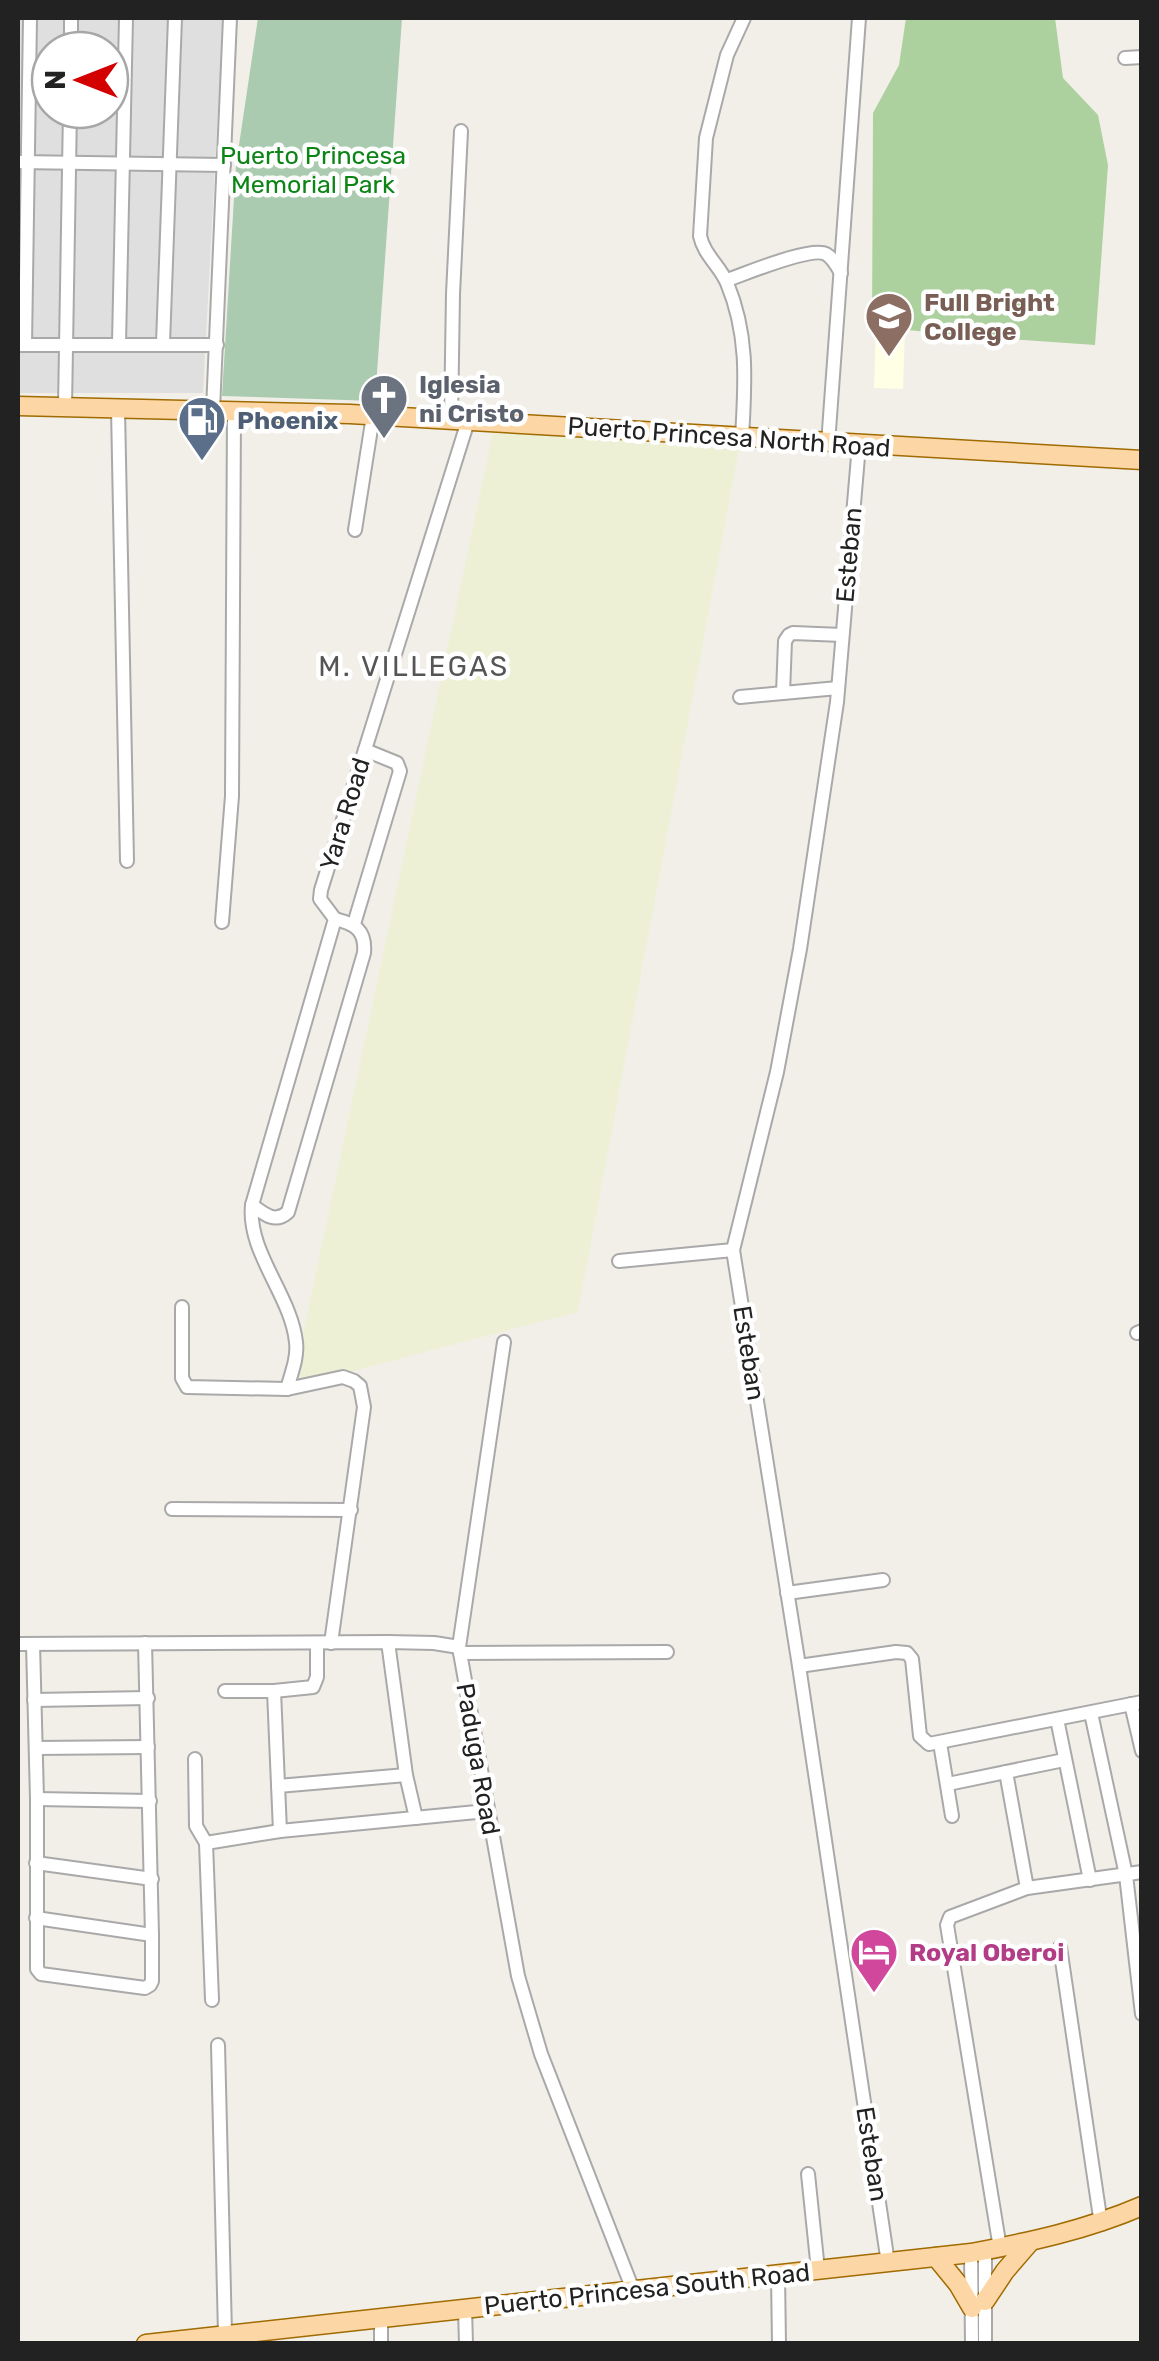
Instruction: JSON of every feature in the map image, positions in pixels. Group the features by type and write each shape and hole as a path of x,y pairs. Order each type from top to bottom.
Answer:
{"main road":[{"name":"Puerto Princesa North Road","path":"18,406 459,420 1142,460"},
{"name":"Puerto Princesa South Road","path":"146,2344 936,2257 1030,2242 1101,2224 1142,2206"},
{"path":"936,2257 978,2305 1030,2242"}],"street":[{"path":"30,18 23,162 21,345 217,345"},
{"path":"119,344 126,18"},
{"path":"163,344 175,18"},
{"path":"213,410 230,18"},
{"path":"742,438 746,365 742,339 726,280 701,240 706,138 727,55 744,18"},
{"path":"828,444 858,18"},
{"path":"1125,58 1142,57"},
{"path":"64,408 70,130"},
{"name":"Yara Road","path":"252,1205 335,920 322,904 320,894 459,420 453,278 461,131"},
{"path":"23,162 224,165"},
{"path":"726,280 818,252 831,257 841,272"},
{"path":"118,409 127,861"},
{"path":"222,922 232,796 234,411"},
{"path":"355,530 373,416"},
{"name":"Esteban","path":"858,445 838,688 800,949 778,1072 733,1250 888,2263"},
{"path":"783,692 784,641 788,634 842,635"},
{"path":"740,696 838,688"},
{"path":"354,924 400,771 397,764 365,750"},
{"path":"287,1389 296,1359 294,1334 251,1227 252,1205 273,1218 288,1212 364,953 362,932 354,924 335,920"},
{"path":"619,1261 733,1250"},
{"path":"182,1308 182,1378 187,1388 287,1389 343,1378 360,1386 364,1407 351,1510 316,1684 308,1689 225,1691"},
{"path":"504,1342 459,1650 668,1652"},
{"path":"172,1508 351,1510"},
{"path":"787,1592 883,1580"},
{"path":"388,1642 406,1775 416,1818"},
{"name":"Paduga Road","path":"18,1644 388,1642 434,1643 459,1650 518,1976 537,2040 633,2290"},
{"path":"33,1644 37,1970 41,1974 146,1988 152,1981 152,1879 145,1644"},
{"path":"798,1666 907,1653 912,1660 920,1736 925,1743 1136,1703 1142,1750"},
{"path":"274,1691 280,1831"},
{"path":"34,1700 148,1698"},
{"path":"1091,1713 1126,1875 1142,2014"},
{"path":"1057,1719 1090,1880"},
{"path":"940,1743 952,1816"},
{"path":"36,1748 148,1748"},
{"path":"194,1759 196,1823 206,1843 212,2000"},
{"path":"948,1784 1064,1760"},
{"path":"1006,1772 1028,1888"},
{"path":"278,1786 406,1775"},
{"path":"37,1798 150,1801"},
{"path":"206,1843 280,1831 487,1811"},
{"path":"36,1863 152,1879"},
{"path":"972,2344 986,2250 948,1925 952,1915 1028,1888 1142,1872"},
{"path":"36,1918 152,1935"},
{"path":"1060,1946 1101,2224"},
{"path":"218,2045 225,2334"},
{"path":"808,2174 818,2270"},
{"path":"778,2274 779,2344"},
{"path":"978,2305 985,2344"},
{"path":"465,2309 466,2344"},
{"path":"381,2344 382,2318"}],"shaded area":[{"path":"18,18 223,18 203,393 18,393"},
{"name":"Full Bright College","path":"876,328 905,329 903,389 874,388"},
{"path":"493,432 739,449 578,1312 292,1387"}],"green space":[{"name":"Puerto Princesa Memorial Park","path":"258,18 402,18 375,401 222,396 236,165"},
{"path":"906,18 1055,18 1063,78 1098,115 1108,165 1095,345 872,326 873,113 899,65"}],"place":[{"name":"Full Bright College","path":"889,358"},
{"name":"Iglesia ni Cristo","path":"384,440"},
{"name":"Phoenix","path":"202,462"},
{"name":"Royal Oberoi","path":"874,1994"}],"district":[{"name":"M. VILLEGAS","path":"414,666"}]}
